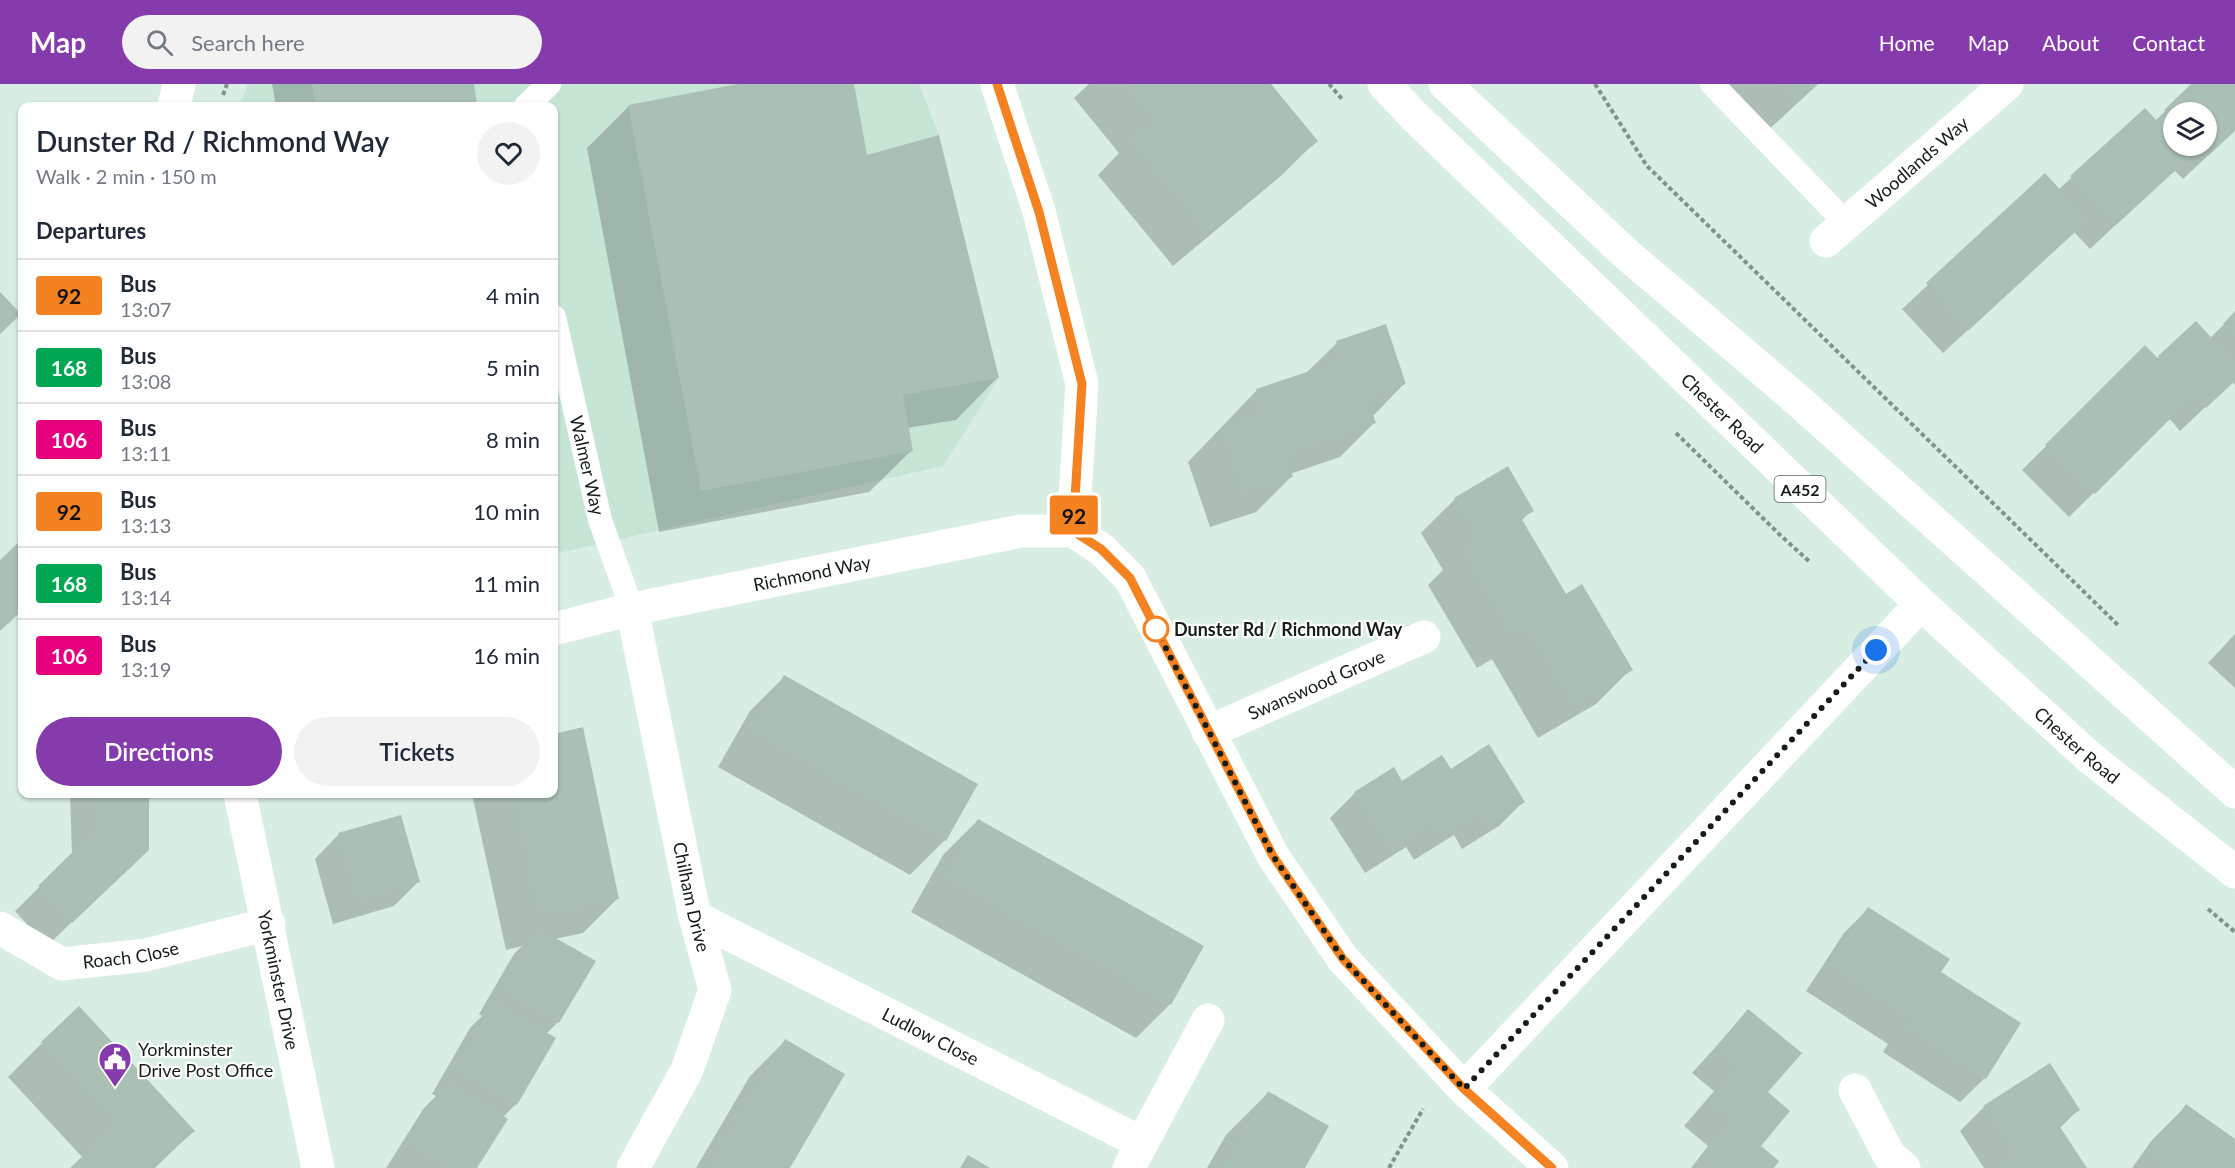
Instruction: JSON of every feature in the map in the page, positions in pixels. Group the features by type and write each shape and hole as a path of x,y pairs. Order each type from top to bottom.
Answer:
{"main road":[{"path":"175,102 179,84"},
{"path":"997,84 1039,212 1082,384 1073,531 1101,549 1130,578 1273,856 1343,959 1455,1079 1552,1168"},
{"name":"Chester Road","path":"1384,84 1438,140 1921,604 2089,757 2235,872"},
{"path":"1445,84 1624,252 1793,396 2235,792"},
{"name":"Woodlands Way","path":"1836,232 2007,84"},
{"name":"Richmond Way","path":"558,628 632,609 1021,531 1073,531"},
{"path":"1455,1079 1921,604"},
{"name":"Chilham Drive","path":"632,609 695,917 716,990 687,1070 633,1168"},
{"name":"Swanswood Grove","path":"1208,732 1424,637"},
{"name":"Yorkminster Drive","path":"241,798 269,924 318,1168"},
{"name":"Ludlow Close","path":"695,917 1135,1156"},
{"name":"Roach Close","path":"0,928 62,964 147,955 269,924"},
{"path":"1135,1156 1208,1020"},
{"path":"1855,1090 1891,1164"}],"lane":[{"path":"530,102 549,84"},
{"path":"1712,84 1836,232"},
{"name":"Walmer Way","path":"558,334 600,520 632,609"}],"path":[{"path":"1595,84 1647,166 2125,631"},
{"path":"1389,1168 1455,1079"}],"shaded area":[{"path":"248,84 919,84 939,135 999,378 943,466 558,553 558,102 241,102"}],"building":[{"path":"312,84 474,84 477,102 316,102"},
{"path":"738,84 854,84 867,155 939,135 999,378 903,395 913,451 701,491 628,105"},
{"path":"1125,84 1271,84 1318,141 1208,233 1131,140 1155,120"},
{"path":"1780,84 1818,84 1797,103"},
{"path":"2191,84 2235,84 2235,131 2217,148 2217,102 2172,102"},
{"path":"2145,108 2163,127 2163,156 2190,157 2115,226 2070,176"},
{"path":"2045,173 2088,220 1969,330 1926,283"},
{"path":"0,292 18,311 18,317 0,334"},
{"path":"2235,311 2235,336 2223,324"},
{"path":"2196,321 2235,363 2235,381 2206,408 2194,395 2095,494 2045,445 2145,345 2180,381 2158,356"},
{"path":"1386,324 1406,384 1367,398 1376,423 1285,454 1293,477 1244,493 1222,427 1263,412 1256,389 1343,360 1336,341"},
{"path":"1508,466 1534,511 1521,518 1566,594 1582,584 1633,670 1573,705 1527,626 1512,635 1462,549 1479,539 1454,498"},
{"path":"18,543 18,614 8,624 0,616 0,560"},
{"path":"784,675 978,784 946,841 752,732"},
{"path":"583,727 619,899 540,916 515,798 558,798 558,733"},
{"path":"1489,744 1525,802 1487,826 1479,812 1439,837 1431,824 1390,849 1354,792 1394,767 1402,781 1442,755 1451,769"},
{"path":"96,798 149,798 149,850 72,923 38,886 96,829"},
{"path":"401,815 420,882 358,901 338,833"},
{"path":"978,819 1204,946 1171,1005 945,877"},
{"path":"1868,907 1950,959 1941,972 2021,1023 1986,1079 1906,1028 1912,1019 1829,966"},
{"path":"538,928 596,961 559,1023 502,990"},
{"path":"494,1002 556,1038 517,1105 455,1069"},
{"path":"79,1006 195,1131 151,1168 70,1168 118,1123 41,1042"},
{"path":"1748,1009 1802,1053 1768,1092 1790,1111 1761,1146 1779,1161 1774,1168 1710,1168 1700,1159 1732,1121 1707,1101 1737,1066 1715,1048"},
{"path":"785,1039 845,1074 790,1168 709,1168"},
{"path":"2050,1063 2080,1110 2058,1124 2087,1168 2005,1168 2001,1162 2014,1153 1983,1106"},
{"path":"449,1082 508,1119 477,1168 448,1168 409,1144"},
{"path":"1268,1091 1329,1126 1305,1168 1223,1168"},
{"path":"2186,1104 2235,1139 2235,1168 2165,1168 2149,1156"},
{"path":"968,1155 990,1168 960,1168"}],"bus line":[{"name":"92","path":"997,84 1039,212 1082,384 1073,531 1101,549 1130,578 1273,856 1343,959 1464,1089 1552,1168"}],"place":[{"name":"Dunster Rd / Richmond Way","path":"1156,629"},
{"name":"Yorkminster Drive Post Office","path":"115,1088"}],"route":[{"path":"1156,629 1273,856 1343,959 1464,1089 1766,770 1876,650"}]}
